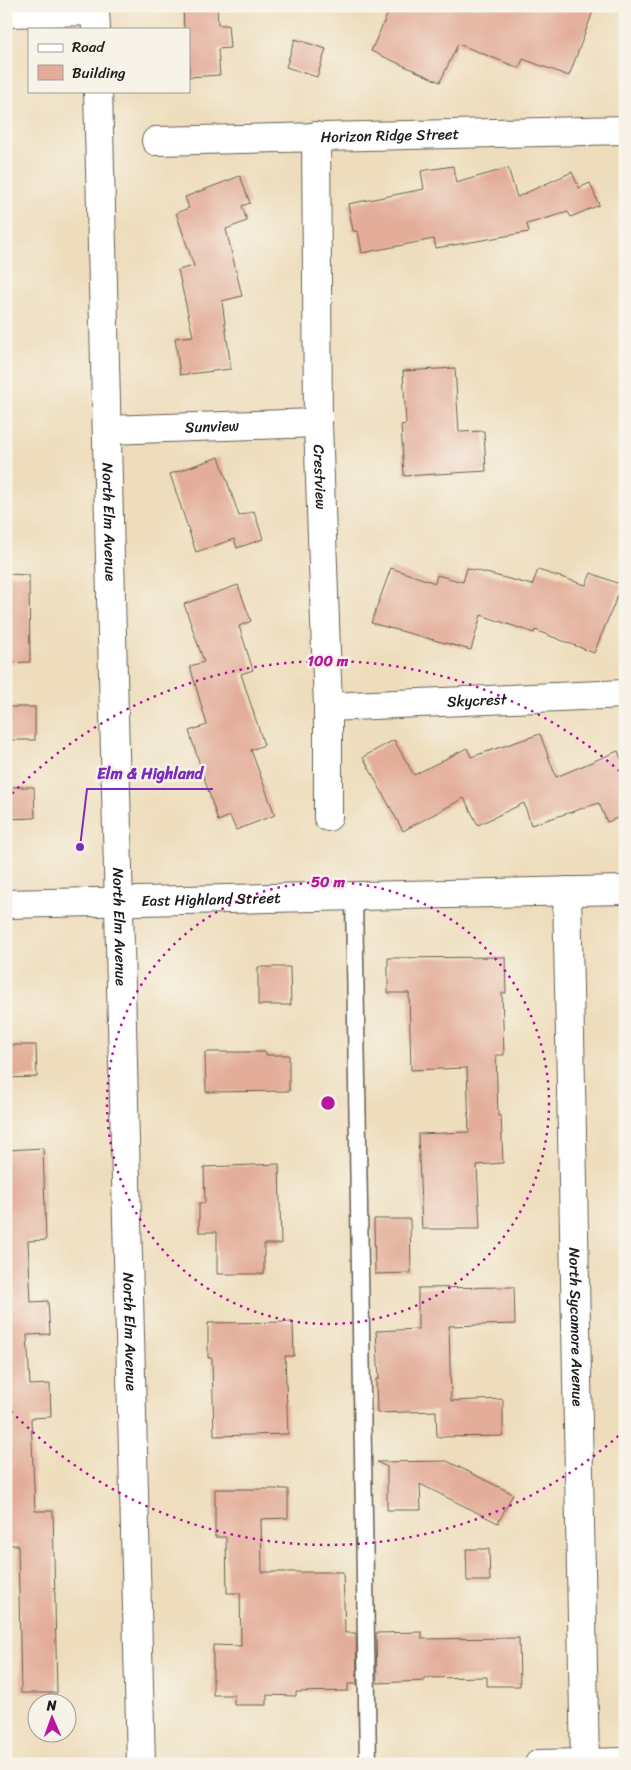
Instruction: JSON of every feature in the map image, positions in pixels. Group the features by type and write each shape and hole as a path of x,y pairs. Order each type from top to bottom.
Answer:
{"street":[{"path":"6,13 96,20"},
{"name":"North Elm Avenue","path":"98,92 141,1764"},
{"name":"Horizon Ridge Street","path":"156,141 625,130"},
{"name":"Crestview","path":"316,136 318,423 328,707 328,817"},
{"name":"Sunview","path":"107,430 318,423"},
{"name":"Skycrest","path":"328,707 625,694"},
{"name":"East Highland Street","path":"6,904 625,890"},
{"name":"North Sycamore Avenue","path":"566,891 585,1763"},
{"path":"539,1764 625,1762"}],"lane":[{"path":"354,896 368,1764"}],"building":[{"path":"183,6 217,6 218,25 228,25 230,48 218,49 220,75 190,77 190,28 184,28"},
{"path":"391,6 595,6 569,76 523,59 519,68 458,44 440,82 371,51"},
{"path":"295,39 326,49 317,77 286,67"},
{"path":"453,166 456,183 508,168 517,197 572,172 579,188 590,183 599,205 571,217 568,212 527,224 529,232 436,248 434,239 362,253 358,231 353,231 348,204 424,189 421,171"},
{"path":"240,176 250,203 242,206 247,221 226,229 242,296 222,301 231,369 180,375 175,338 193,336 178,270 194,266 176,213 189,208 185,197"},
{"path":"455,368 459,432 484,431 486,471 404,476 401,425 406,424 403,371"},
{"path":"219,457 239,516 254,511 263,539 237,548 234,539 196,552 170,474"},
{"path":"391,568 435,583 437,575 463,582 467,568 532,585 538,570 586,585 591,573 622,585 594,653 535,630 534,633 481,615 471,650 371,623"},
{"path":"6,574 29,575 30,662 6,663"},
{"path":"238,585 251,621 239,626 253,670 241,674 264,745 251,750 275,815 236,830 230,816 218,821 189,731 207,725 190,666 204,662 184,604"},
{"path":"6,707 35,707 35,740 6,740"},
{"path":"540,734 556,777 618,751 625,768 625,815 607,822 599,803 531,825 524,803 478,825 464,798 403,831 363,757 394,740 414,775 467,748 471,757"},
{"path":"6,787 34,787 35,818 6,819"},
{"path":"505,957 506,993 502,993 504,1055 496,1055 498,1116 501,1116 503,1163 477,1165 480,1229 422,1229 418,1134 469,1132 467,1068 411,1070 409,993 388,993 388,958"},
{"path":"258,967 290,967 291,1005 258,1005"},
{"path":"6,1045 36,1045 37,1077 6,1078"},
{"path":"205,1052 266,1052 266,1055 289,1055 289,1091 206,1092"},
{"path":"43,1148 46,1240 28,1241 31,1302 48,1301 50,1334 27,1335 30,1385 50,1384 51,1417 31,1418 35,1511 53,1511 57,1692 21,1693 18,1545 6,1545 6,1150"},
{"path":"279,1164 281,1244 264,1244 264,1274 217,1274 217,1232 199,1232 199,1203 205,1203 204,1167"},
{"path":"374,1219 410,1219 411,1273 375,1274"},
{"path":"514,1287 515,1324 449,1326 451,1401 503,1399 503,1436 437,1437 436,1411 377,1413 376,1379 379,1379 376,1331 418,1329 418,1288"},
{"path":"293,1322 294,1356 285,1356 288,1434 214,1436 212,1358 208,1358 208,1323"},
{"path":"447,1461 513,1494 498,1523 420,1484 421,1510 387,1510 387,1467 377,1462"},
{"path":"215,1489 288,1489 288,1518 261,1519 262,1572 343,1572 345,1633 356,1633 357,1684 348,1684 348,1691 296,1692 296,1696 267,1695 267,1705 234,1705 234,1695 213,1695 213,1645 241,1646 240,1593 227,1593 226,1537 215,1537"},
{"path":"466,1549 489,1549 490,1581 467,1581"},
{"path":"422,1632 422,1639 519,1638 520,1686 487,1686 487,1677 424,1678 424,1681 377,1683 376,1633"}],"place":[{"name":"Elm & Highland","path":"80,847"}]}
